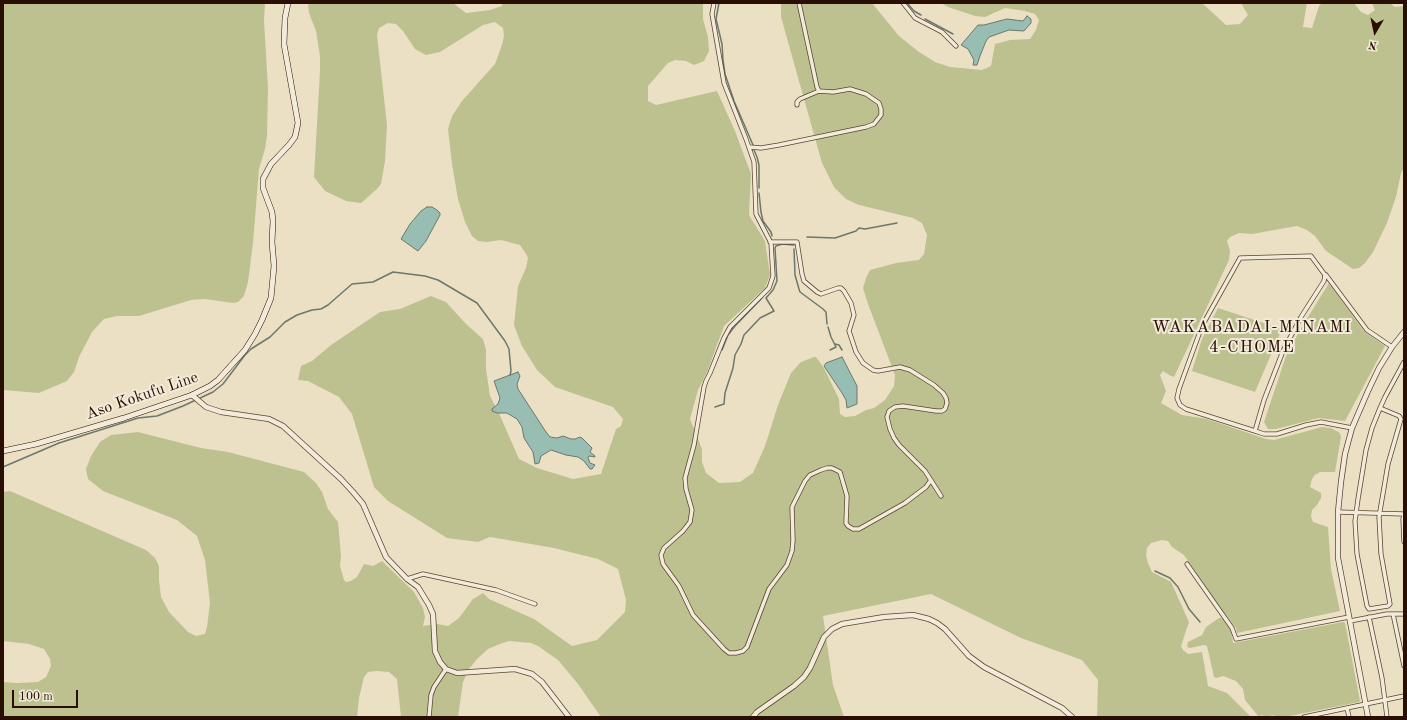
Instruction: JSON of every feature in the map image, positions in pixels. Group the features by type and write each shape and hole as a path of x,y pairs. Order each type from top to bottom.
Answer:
{"main road":[{"name":"Aso Kokufu Line","path":"3,451 44,442 124,418 192,395 218,380 245,350 262,320 270,298 274,266 272,212 263,188 263,179 271,164 295,137 298,123 284,44 284,25 288,3"}],"street":[{"path":"714,3 712,14 724,83 750,148 754,162 756,214 770,242 773,276 769,288 730,327 704,387 694,445 685,478 686,489 692,510 690,522 683,531 664,548 662,555 663,564 679,586 693,615 729,653 736,654 743,651 747,647 769,590 790,559 794,521 792,508 805,481 814,473 821,470 832,468 840,472 847,496 846,523 853,529 859,529 905,503 926,487 931,480"},
{"path":"799,3 819,91"},
{"path":"903,3 915,18 942,32 956,46"},
{"path":"750,148 779,146 866,127 874,124 881,116 879,103 866,94 850,89 833,92 819,91 800,99 797,102 797,105"},
{"path":"770,242 797,242 804,281 816,292 821,294 838,288 841,288 844,291 851,303 854,315 849,331 856,352 863,363 873,370 878,371 900,367 910,370 934,385 943,393 947,403 945,409 942,411 903,406 895,407 889,411 887,417 890,429 899,445 915,460 931,480 941,496"},
{"path":"1352,428 1321,422 1277,434 1264,434 1186,409 1180,405 1177,398 1179,389 1202,326 1240,258 1311,256 1367,330 1392,347"},
{"path":"1256,431 1264,400 1283,351 1301,317 1324,281 1325,275"},
{"path":"1368,717 1338,558 1338,512 1344,461 1352,428 1379,368 1392,347 1404,332"},
{"path":"1380,408 1399,416 1401,419 1383,485 1379,525 1381,549 1390,604 1388,606 1369,609 1367,606 1357,554 1356,512 1366,450 1372,428 1380,408 1394,378 1404,362"},
{"path":"192,395 206,407 221,412 269,419 283,426 341,479 363,504 386,557 418,587 429,605 433,614 435,651 440,662 446,669 457,673 515,669 532,674 542,682 569,717"},
{"path":"1338,512 1404,515 1404,542"},
{"path":"1187,564 1232,628 1236,639 1349,619 1404,614"},
{"path":"408,579 423,574 496,590 535,604"},
{"path":"1393,614 1404,666"},
{"path":"753,717 757,712 794,686 804,677 810,668 824,637 832,629 842,624 884,617 913,615 929,618 937,623 945,629 969,656 984,667 1062,708 1072,717"},
{"path":"1369,617 1382,678 1387,717"},
{"path":"429,717 431,695 434,687 446,669"},
{"path":"1304,717 1324,715 1347,708 1404,696"},
{"path":"1347,708 1349,717"}],"green space":[{"path":"3,3 265,3 264,21 268,88 267,136 259,169 253,243 248,282 244,296 238,302 233,303 205,299 191,300 139,316 117,316 104,319 92,332 79,357 74,372 67,381 39,393 3,390"},
{"path":"308,3 453,3 466,13 490,10 502,6 502,3 703,3 703,19 708,37 709,51 704,61 694,65 686,61 675,60 668,63 648,86 648,101 656,105 717,91 735,131 751,174 749,215 765,241 770,275 765,288 724,326 707,372 698,390 690,419 702,449 702,462 706,473 719,483 740,482 753,473 765,446 778,405 791,373 801,362 816,357 824,368 839,399 840,414 845,417 855,416 866,410 874,408 885,400 894,386 895,375 863,288 870,270 896,263 919,260 924,254 927,235 922,223 913,218 859,205 846,199 834,187 822,163 781,17 781,3 872,3 899,36 919,52 935,62 950,67 982,70 991,66 995,44 1010,40 1030,39 1036,30 1039,20 1035,14 1005,8 985,17 975,16 948,7 941,3 1202,3 1226,25 1240,24 1248,15 1241,3 1307,3 1303,27 1312,28 1319,6 1322,3 1354,3 1361,12 1368,15 1375,10 1372,3 1390,3 1395,7 1404,6 1404,168 1401,173 1396,197 1387,223 1373,252 1365,263 1359,268 1353,269 1326,251 1315,236 1307,230 1297,226 1252,234 1239,233 1230,237 1227,241 1230,251 1229,260 1174,377 1163,371 1160,375 1166,391 1161,403 1182,415 1207,419 1266,439 1274,440 1322,427 1331,428 1340,433 1341,437 1335,472 1320,472 1315,475 1312,479 1310,487 1321,493 1321,498 1312,510 1311,516 1313,522 1328,527 1331,569 1340,611 1237,633 1236,628 1184,555 1172,547 1168,541 1162,540 1151,543 1147,548 1146,555 1152,572 1171,582 1189,622 1181,646 1183,650 1188,654 1202,652 1208,686 1227,693 1251,717 1097,717 1098,680 1082,660 1021,638 931,594 823,616 833,685 844,717 601,717 578,684 558,660 531,643 509,641 488,649 469,669 463,682 458,717 401,717 397,679 389,672 377,671 368,672 364,677 359,698 357,717 3,717 3,682 38,682 46,677 51,666 50,659 44,649 29,644 3,641 3,492 10,491 146,550 155,558 159,566 161,597 169,612 188,632 196,636 205,634 210,603 205,560 197,536 177,520 103,491 88,479 86,469 91,456 100,442 111,435 138,432 201,448 228,452 304,472 316,483 322,492 328,509 338,522 341,556 340,566 344,580 346,582 351,581 357,577 364,564 373,566 382,561 414,592 423,608 425,617 423,626 437,624 448,626 459,618 473,599 483,593 489,599 534,619 572,646 597,640 625,612 626,600 618,569 598,559 554,548 490,537 478,542 447,538 388,501 374,487 352,414 339,397 308,381 298,380 301,366 312,361 331,345 380,312 400,309 431,296 446,302 466,324 483,339 486,350 486,369 490,396 519,459 537,468 573,479 601,474 616,429 621,426 623,419 613,407 555,387 537,370 522,346 514,325 518,286 526,268 528,258 520,245 501,240 487,242 478,241 472,236 465,222 458,199 448,129 452,116 462,101 495,64 504,36 503,28 495,22 483,25 440,52 426,55 415,49 403,31 396,24 388,23 379,28 377,35 387,125 385,161 381,184 361,203 346,201 325,191 314,177 320,56 316,31 309,13"},
{"path":"1329,283 1364,331 1385,346 1345,421 1319,418 1276,429 1268,429 1264,422 1286,356"},
{"path":"1218,308 1282,329 1255,392 1192,371 1202,339"},
{"path":"1219,618 1222,618 1231,631 1233,643 1343,622 1345,623 1360,701 1285,717 1274,717 1274,715 1264,717 1262,715 1259,717 1245,700 1243,689 1236,681 1223,676 1216,678 1214,677 1207,646 1187,647 1188,642 1202,635 1206,627"}],"water":[{"path":"1027,16 1031,19 1031,23 1024,31 1009,30 989,37 977,65 973,65 974,60 968,49 961,45 978,25 984,25 1007,19 1023,21"},
{"path":"427,207 432,207 437,210 440,215 426,241 418,251 401,239 410,224 421,211"},
{"path":"842,357 857,386 857,404 847,408 846,400 824,366 826,363"},
{"path":"518,372 520,376 517,384 518,389 546,432 550,437 557,438 563,436 571,439 582,438 592,448 590,452 595,456 589,456 588,458 590,463 595,465 592,469 590,469 584,461 578,457 551,450 541,456 539,463 535,464 533,452 524,438 522,427 517,419 507,413 497,413 492,411 492,409 498,404 500,398 494,381"}],"waterway":[{"path":"719,3 716,19 722,44 725,74 734,101 753,145"},
{"path":"907,3 914,11 921,15"},
{"path":"925,19 953,34"},
{"path":"754,150 759,165 759,188"},
{"path":"759,193 763,221 771,232 772,236"},
{"path":"807,237 835,238 856,231 859,228 865,229 897,223"},
{"path":"715,407 724,404 725,393 733,368 735,355 744,335 760,318 774,311 766,298 773,290 777,281 775,248 776,246 782,244 794,245"},
{"path":"794,249 795,275 800,292 826,312 827,324"},
{"path":"3,467 59,443 138,418 157,416 213,392 223,384 251,349 270,337 285,322 297,315 312,310 321,309 328,305 352,284 373,282 393,272 425,276 438,280 477,303 505,341 509,349 510,375"},
{"path":"722,350 728,335 762,298"},
{"path":"828,327 836,347 830,350"},
{"path":"835,344 839,345 842,350"},
{"path":"1155,571 1170,578 1178,587 1189,609 1200,622"}],"district":[{"name":"WAKABADAI-MINAMI 4-CHOME","path":"1252,338"}]}
